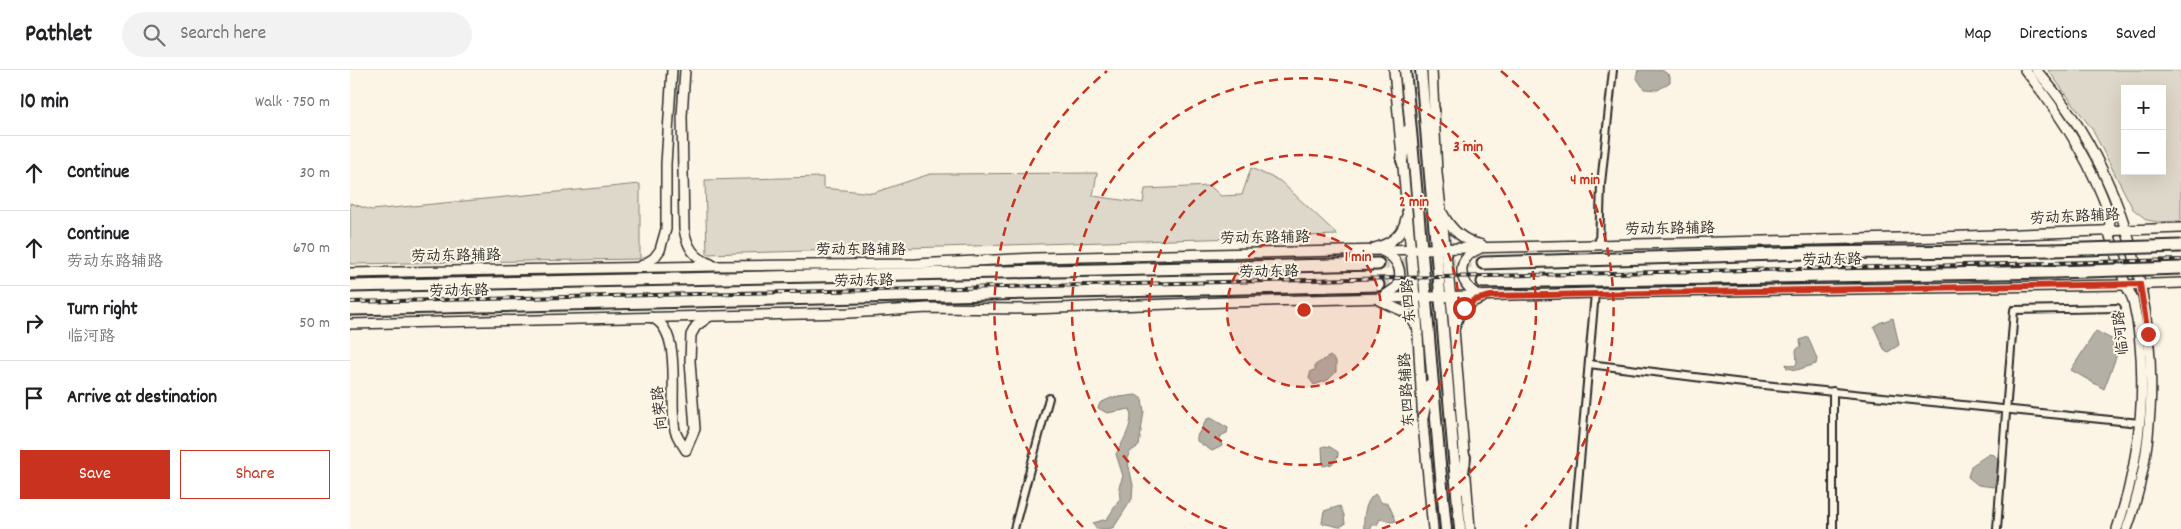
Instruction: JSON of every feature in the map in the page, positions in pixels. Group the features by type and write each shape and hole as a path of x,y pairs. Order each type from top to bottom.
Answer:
{"highway":[{"name":"劳动东路","path":"1483,263 1808,253 2053,250 2181,246"},
{"name":"劳动东路","path":"350,286 1378,264"},
{"name":"劳动东路","path":"1483,282 2181,268"},
{"name":"劳动东路","path":"350,309 1378,286"}],"main road":[{"path":"638,268 654,258 660,250 666,229 666,164 672,70"},
{"path":"685,70 682,116 684,230 693,253 705,262 716,266"},
{"name":"东四路辅路","path":"1394,70 1410,250 1420,297 1418,328 1423,416 1433,529"},
{"name":"东四路","path":"1405,70 1420,218 1422,249 1420,297 1430,354 1446,529"},
{"name":"东四路","path":"1421,70 1430,180 1437,213 1441,249 1440,297 1460,529"},
{"path":"1420,218 1423,224 1429,226 1432,224 1437,213 1432,70"},
{"name":"临河路","path":"2025,70 2055,109 2085,161 2110,217 2108,230 2132,298 2138,342 2140,423 2133,469 2117,529"},
{"name":"临河路","path":"2036,70 2077,125 2104,177 2125,229 2140,284 2148,328 2150,406 2142,477 2127,529"},
{"path":"1428,151 1434,110"},
{"path":"1402,161 1410,117"},
{"path":"1364,251 1391,242 1402,230 1407,213"},
{"path":"1437,213 1466,239 1500,247"},
{"name":"劳动东路辅路","path":"350,273 916,264 1036,258 2082,233 2125,229 2181,228"},
{"path":"1480,296 1467,286 1462,278 1462,269 1472,252 1484,248"},
{"path":"1441,249 1450,296 1470,529"},
{"path":"1378,298 1390,293 1397,286 1400,272 1393,257 1379,251"},
{"path":"350,324 848,313 928,308 1070,308 1450,296 2126,285 2181,282"},
{"path":"1454,337 1458,319 1464,308 1475,300 1491,296"},
{"path":"1368,298 1398,307 1412,318 1430,354"},
{"name":"向荣路","path":"648,316 660,322 670,339 674,430 686,450 695,429 690,354 691,335 696,326 711,316"},
{"path":"1423,416 1431,372"},
{"path":"1458,507 1465,457"}],"street":[{"path":"1599,245 1601,184 1613,70"},
{"path":"1574,529 1596,293"},
{"path":"1996,529 2014,310 2117,308"},
{"path":"1589,364 1734,382 2140,423"},
{"path":"1833,392 1833,529"},
{"path":"1014,529 1049,398"}],"shaded area":[{"path":"1638,70 1662,70 1670,76 1670,82 1658,90 1644,89 1636,77"},
{"path":"2048,70 2181,70 2181,221 2157,222 2147,220 2133,209 2092,129"},
{"path":"1251,168 1280,181 1338,235 707,254 705,180 823,177 823,188 873,193 930,174 1097,173 1093,196 1143,203 1145,189 1210,186 1221,196 1242,195"},
{"path":"640,184 640,259 350,264 350,203 371,210"},
{"path":"1893,318 1899,345 1888,352 1884,349 1874,327"},
{"path":"2096,331 2121,344 2104,389 2071,370"},
{"path":"1808,337 1817,359 1816,364 1797,370 1787,368 1786,364 1794,366 1797,363 1796,350 1801,346 1800,340"},
{"path":"1330,356 1336,361 1336,372 1328,380 1314,385 1309,378 1311,371 1315,370 1315,365"},
{"path":"1136,395 1142,399 1144,411 1139,446 1131,451 1127,458 1133,485 1132,499 1114,527 1096,529 1093,523 1107,519 1120,499 1119,487 1123,476 1116,454 1127,432 1131,415 1130,409 1107,413 1098,408 1100,403 1111,398"},
{"path":"1211,418 1228,428 1227,433 1220,438 1222,446 1212,451 1197,441 1197,436 1207,419"},
{"path":"1325,446 1338,452 1338,456 1332,464 1323,466 1322,447"},
{"path":"1989,454 1994,455 2000,462 1994,487 1978,485 1968,477 1971,466"},
{"path":"1375,494 1382,503 1388,503 1396,521 1380,519 1377,525 1372,525 1371,529 1364,529 1365,510"},
{"path":"1340,506 1345,524 1339,527 1322,523 1324,511"}],"tunnel":[{"path":"1378,264 1483,263"},
{"path":"1378,285 1483,282"}],"railway":[{"path":"350,302 2181,260"}],"route":[{"path":"1464,308 1475,300 1491,296 1732,290 2140,284 2148,334"}]}
